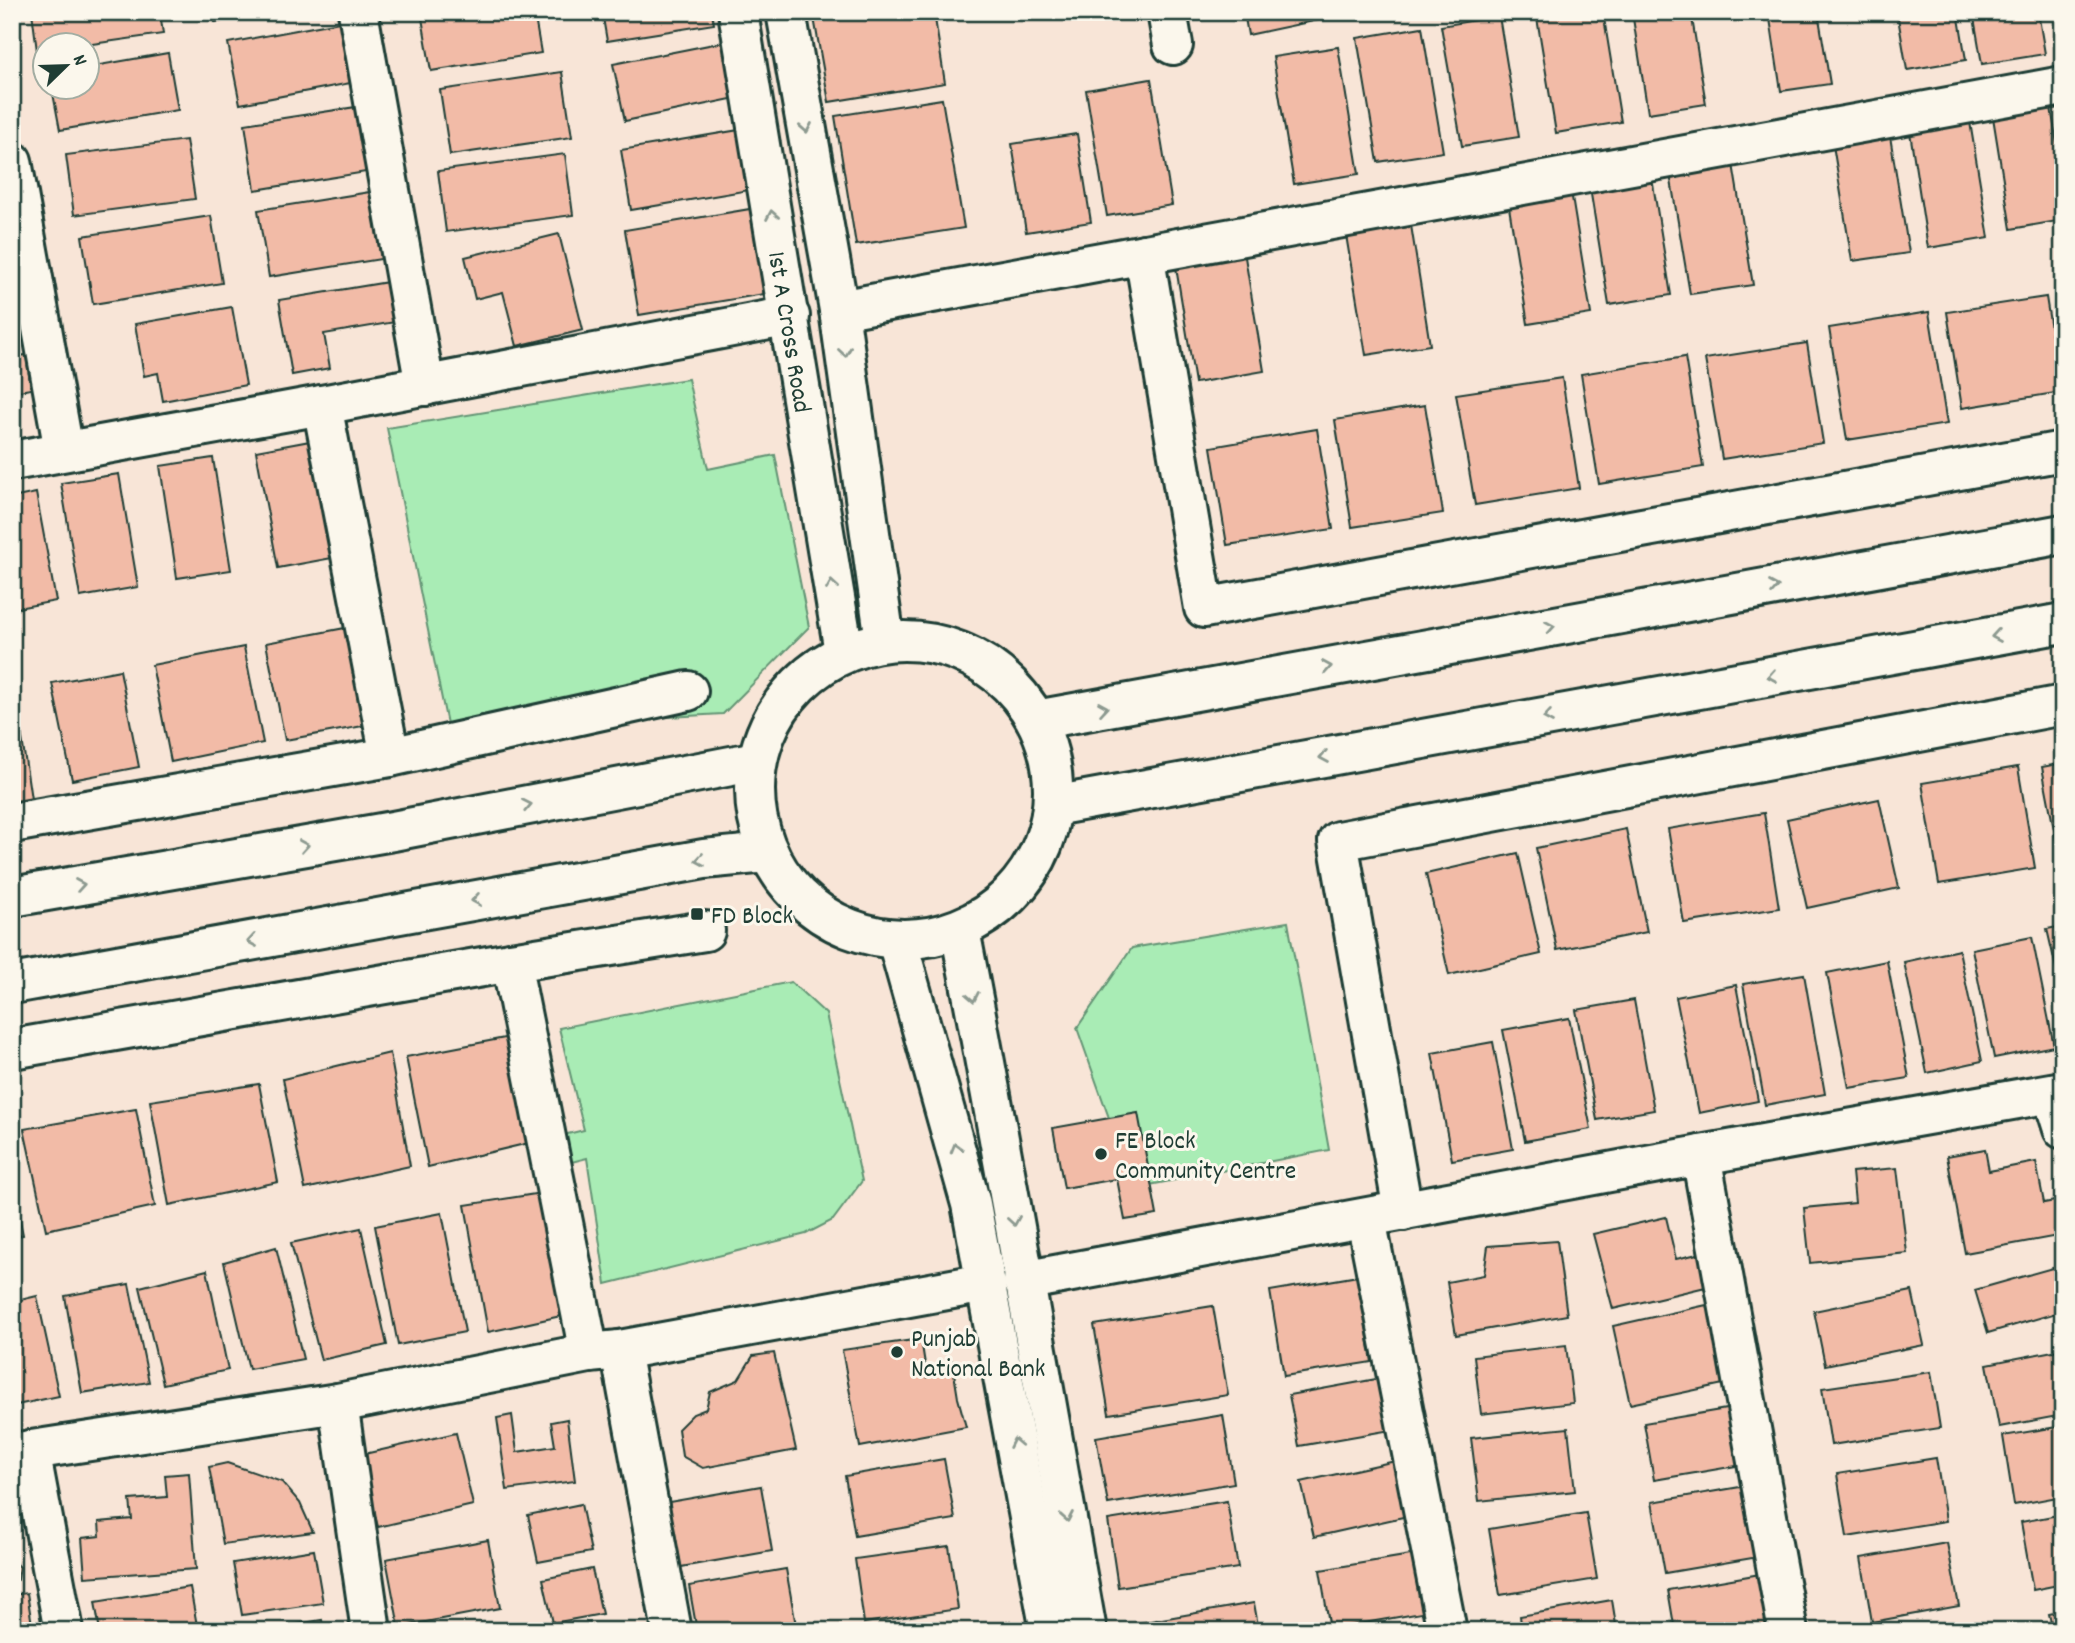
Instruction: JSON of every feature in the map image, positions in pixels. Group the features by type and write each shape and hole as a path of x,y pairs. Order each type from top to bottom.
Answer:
{"street":[{"path":"358,12 425,386"},
{"name":"1st A Cross Road","path":"738,12 844,652"},
{"name":"1st A Cross Road","path":"786,12 839,310 885,640"},
{"path":"751,91 798,81"},
{"path":"839,310 2063,86"},
{"path":"12,161 64,452"},
{"path":"1144,254 1205,608 2063,451"},
{"path":"12,461 790,316"},
{"path":"322,405 390,757"},
{"path":"1035,720 2063,534"},
{"path":"1053,806 2063,623"},
{"path":"885,640 926,642 976,659 1016,691 1035,720 1051,762 1053,806 1047,834 1024,881 986,916 960,930 937,937 897,940 835,924 794,892 767,853 754,802 757,761 775,712 809,673 844,652 885,640"},
{"path":"12,823 390,757 688,691"},
{"path":"1404,1211 1338,841 2063,705"},
{"path":"12,897 406,828 757,761"},
{"path":"12,984 691,862 767,853"},
{"path":"12,1049 511,961 705,930"},
{"path":"960,930 1007,1177 1023,1282 1041,1478 1050,1631"},
{"path":"897,940 971,1203 985,1283 1087,1631"},
{"path":"511,961 672,1631"},
{"path":"1023,1282 1701,1155 2059,1105"},
{"path":"1701,1155 1788,1631"},
{"path":"1366,1219 1447,1631"},
{"path":"64,1631 21,1452 338,1403 985,1283"},
{"path":"338,1403 371,1631"}],"green space":[{"path":"688,379 708,469 775,455 809,627 723,714 448,729 387,428"},
{"path":"1288,922 1329,1150 1134,1188 1077,1028 1132,948"},
{"path":"791,982 826,1014 862,1181 833,1220 806,1234 606,1284 587,1158 556,1166 551,1138 584,1130 559,1028"}],"building":[{"path":"32,12 160,12 163,34 102,43 102,32 35,32"},
{"path":"214,12 282,12 215,22"},
{"path":"421,12 534,12 541,53 431,71"},
{"path":"602,12 712,12 714,24 607,41"},
{"path":"813,12 934,12 945,83 829,102"},
{"path":"1244,12 1327,12 1328,18 1248,35"},
{"path":"1536,12 1603,12 1621,122 1556,133"},
{"path":"1632,12 1691,12 1706,104 1648,113"},
{"path":"1769,12 1818,12 1830,84 1781,91"},
{"path":"1897,12 1958,12 1966,60 1907,70"},
{"path":"1973,12 2038,12 2045,54 1982,64"},
{"path":"1499,16 1519,137 1462,146 1441,26"},
{"path":"350,20 361,81 240,104 228,43"},
{"path":"1422,27 1443,152 1378,162 1357,38"},
{"path":"724,42 736,98 625,121 613,64"},
{"path":"1338,47 1359,174 1294,184 1273,57"},
{"path":"168,53 178,110 60,130 55,102 102,102 102,65"},
{"path":"562,72 572,137 450,155 440,90"},
{"path":"1151,79 1172,205 1107,216 1086,90"},
{"path":"942,99 964,228 856,245 835,116"},
{"path":"2050,101 2063,181 2063,220 2011,229 1992,111"},
{"path":"356,107 366,172 255,190 245,124"},
{"path":"1970,122 1989,238 1928,248 1910,132"},
{"path":"739,130 749,190 631,210 621,150"},
{"path":"1889,130 1909,253 1852,261 1832,139"},
{"path":"1077,134 1091,222 1026,232 1012,144"},
{"path":"186,140 195,199 74,215 66,155"},
{"path":"565,154 573,215 446,232 438,171"},
{"path":"1732,158 1753,285 1690,294 1669,168"},
{"path":"1652,178 1671,295 1609,305 1590,188"},
{"path":"1570,185 1591,314 1528,324 1507,195"},
{"path":"370,192 381,259 269,277 258,210"},
{"path":"750,209 764,294 639,315 625,230"},
{"path":"211,216 222,283 93,304 82,236"},
{"path":"1410,219 1430,345 1366,355 1345,229"},
{"path":"559,234 583,330 517,346 503,292 475,299 465,257"},
{"path":"1243,245 1264,371 1195,383 1174,255"},
{"path":"12,260 31,320 12,323"},
{"path":"388,282 395,322 324,334 330,368 292,375 279,300"},
{"path":"2046,297 2061,392 1962,408 1947,312"},
{"path":"232,307 246,385 163,401 158,373 144,376 135,324"},
{"path":"1929,312 1947,424 1847,440 1829,328"},
{"path":"1807,343 1823,443 1722,459 1705,359"},
{"path":"26,355 31,389 12,392 12,357"},
{"path":"1685,357 1703,467 1599,484 1581,374"},
{"path":"1562,378 1579,488 1475,505 1456,394"},
{"path":"1425,405 1443,513 1352,527 1335,420"},
{"path":"1317,429 1333,529 1227,545 1211,447"},
{"path":"310,441 332,558 278,568 256,451"},
{"path":"213,458 231,570 177,578 160,466"},
{"path":"119,474 138,587 80,597 61,483"},
{"path":"36,493 56,601 12,609 12,498"},
{"path":"345,628 363,726 285,740 266,643"},
{"path":"244,647 263,743 171,762 152,665"},
{"path":"120,670 139,767 72,780 52,683"},
{"path":"20,725 31,799 12,802 12,726"},
{"path":"2063,763 2063,855 2059,856 2042,767"},
{"path":"2018,767 2035,868 1939,884 1922,783"},
{"path":"1879,799 1899,888 1807,908 1787,819"},
{"path":"1764,813 1779,908 1684,923 1668,829"},
{"path":"1626,829 1647,932 1557,950 1536,848"},
{"path":"1518,853 1541,954 1449,975 1426,874"},
{"path":"2063,926 2063,998 2047,929"},
{"path":"2032,937 2054,1046 1994,1058 1972,949"},
{"path":"1959,950 1982,1061 1927,1073 1904,962"},
{"path":"1887,961 1909,1078 1849,1088 1827,973"},
{"path":"1804,974 1825,1094 1765,1105 1743,984"},
{"path":"1736,985 1758,1101 1699,1113 1676,997"},
{"path":"1634,1000 1654,1110 1597,1120 1576,1010"},
{"path":"1569,1018 1591,1129 1525,1141 1503,1030"},
{"path":"505,1038 529,1143 428,1167 406,1057"},
{"path":"1493,1042 1513,1149 1452,1160 1432,1053"},
{"path":"390,1053 410,1166 305,1189 283,1079"},
{"path":"259,1084 278,1182 169,1205 150,1101"},
{"path":"136,1109 155,1206 46,1230 24,1129"},
{"name":"FE Block Community Centre","path":"1138,1113 1157,1215 1125,1220 1117,1179 1064,1188 1053,1128"},
{"path":"1985,1149 1989,1171 2036,1162 2044,1203 2060,1200 2063,1235 1965,1253 1947,1156"},
{"path":"1897,1168 1907,1253 1810,1263 1804,1208 1855,1203 1852,1172"},
{"path":"12,1182 23,1235 12,1237"},
{"path":"542,1193 561,1316 488,1332 465,1205"},
{"path":"442,1213 465,1332 398,1345 375,1226"},
{"path":"1666,1217 1676,1259 1706,1252 1714,1285 1613,1309 1593,1234"},
{"path":"361,1228 387,1345 321,1360 291,1243"},
{"path":"1557,1241 1567,1315 1456,1335 1447,1282 1484,1275 1488,1246"},
{"path":"276,1247 303,1359 249,1369 224,1262"},
{"path":"2063,1265 2063,1311 1988,1333 1975,1290"},
{"path":"207,1270 228,1370 163,1384 140,1287"},
{"path":"1358,1276 1372,1362 1284,1376 1270,1291"},
{"path":"129,1284 149,1382 82,1393 65,1296"},
{"path":"1912,1291 1924,1345 1825,1365 1814,1311"},
{"path":"37,1296 59,1396 12,1406 12,1302"},
{"path":"1711,1304 1728,1383 1630,1404 1613,1326"},
{"path":"1213,1306 1228,1395 1109,1414 1094,1325"},
{"path":"921,1339 927,1377 952,1361 966,1427 860,1447 842,1350"},
{"path":"1566,1345 1573,1403 1481,1414 1474,1356"},
{"path":"2063,1349 2063,1415 1999,1427 1987,1364"},
{"path":"774,1353 796,1450 703,1468 682,1456 678,1429 693,1414 706,1409 710,1392 738,1380 753,1356"},
{"path":"1931,1372 1940,1428 1831,1445 1822,1388"},
{"path":"1382,1378 1391,1430 1299,1446 1289,1395"},
{"path":"1738,1407 1748,1464 1654,1480 1644,1423"},
{"path":"512,1415 517,1452 555,1446 551,1422 567,1419 575,1481 507,1490 497,1418"},
{"path":"1223,1415 1234,1483 1108,1504 1096,1437"},
{"path":"2063,1426 2063,1496 2014,1505 2003,1436"},
{"path":"1568,1428 1575,1491 1479,1501 1471,1438"},
{"path":"456,1433 473,1505 378,1527 360,1455"},
{"path":"1936,1458 1946,1521 1847,1537 1837,1474"},
{"path":"944,1459 955,1519 855,1536 845,1476"},
{"path":"1400,1460 1412,1515 1314,1537 1301,1482"},
{"path":"227,1463 282,1482 300,1503 313,1532 223,1544 209,1467"},
{"path":"189,1473 196,1569 85,1577 82,1538 100,1536 99,1522 132,1519 130,1500 167,1497 165,1475"},
{"path":"1752,1485 1764,1556 1665,1573 1652,1502"},
{"path":"761,1486 772,1551 681,1567 669,1502"},
{"path":"1227,1501 1238,1568 1118,1587 1108,1520"},
{"path":"581,1504 591,1552 538,1562 528,1515"},
{"path":"1586,1513 1597,1579 1500,1595 1489,1529"},
{"path":"2063,1514 2063,1584 2033,1590 2021,1522"},
{"path":"488,1540 500,1608 399,1627 386,1559"},
{"path":"1947,1543 1959,1606 1872,1622 1861,1558"},
{"path":"949,1546 958,1609 864,1623 855,1559"},
{"path":"314,1550 323,1603 242,1615 233,1563"},
{"path":"1417,1554 1427,1612 1330,1629 1320,1570"},
{"path":"12,1560 20,1567 18,1580 12,1581"},
{"path":"592,1569 602,1614 553,1623 543,1579"},
{"path":"786,1569 797,1631 697,1631 689,1586"},
{"path":"1766,1573 1775,1631 1675,1631 1668,1590"},
{"path":"190,1587 198,1631 100,1631 95,1602"},
{"path":"27,1593 33,1631 12,1631 12,1595"},
{"path":"1612,1600 1617,1631 1522,1631 1520,1616"},
{"path":"1254,1603 1259,1631 1134,1631 1133,1624"},
{"path":"2063,1611 2063,1631 2053,1631 2049,1614"},
{"path":"322,1620 324,1631 254,1631"}],"place":[{"name":"FD Block","path":"697,914"},
{"name":"FE Block Community Centre","path":"1101,1154"},
{"name":"Punjab National Bank","path":"897,1352"}]}
